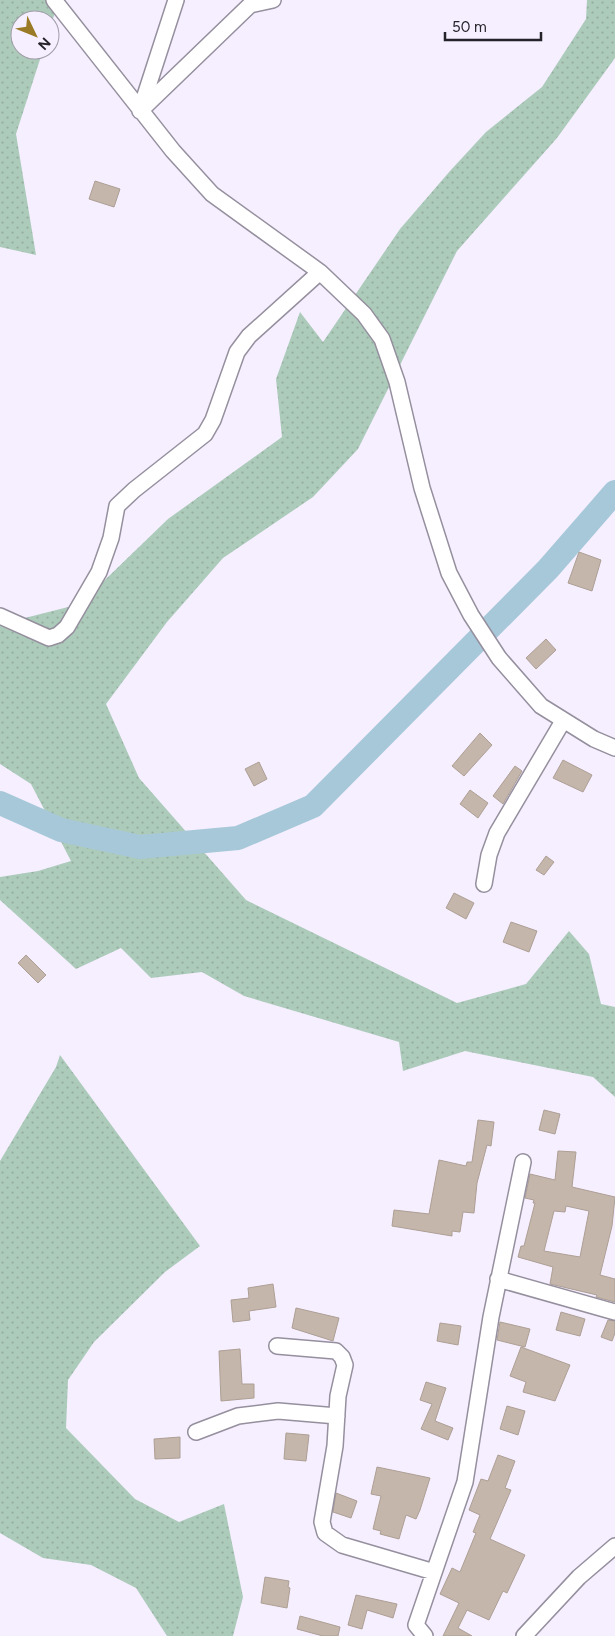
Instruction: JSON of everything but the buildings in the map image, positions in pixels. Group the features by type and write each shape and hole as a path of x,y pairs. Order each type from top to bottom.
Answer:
{"street":[{"path":"54,0 140,111 212,194 320,272 348,296 382,339 397,382 422,488 450,572 471,615 499,658 541,706 563,722 615,748"},
{"path":"140,111 176,0"},
{"path":"140,111 250,5 273,0"},
{"path":"0,616 49,638 58,636 67,627 99,572 111,538 118,506 134,490 205,434 213,420 237,352 249,336 320,272"},
{"path":"484,884 489,855 497,833 563,722"},
{"path":"425,1636 416,1625 465,1482 498,1279 523,1162"},
{"path":"498,1279 615,1312"},
{"path":"277,1346 336,1351 346,1365 338,1396 335,1446 322,1522 325,1533 342,1545 434,1572"},
{"path":"196,1432 238,1416 278,1411 337,1416"},
{"path":"524,1636 579,1577 615,1546"}],"green space":[{"path":"0,0 59,0 56,10 10,10 10,60 40,60 16,134 36,255 0,247"},
{"path":"587,0 615,0 615,58 557,138 457,251 358,449 313,497 223,558 167,622 106,704 139,778 246,900 457,1003 526,984 569,931 589,954 601,1004 615,1007 615,1097 593,1077 465,1051 403,1071 399,1042 244,996 202,972 151,978 121,948 76,969 0,900 0,877 38,871 71,861 31,784 0,764 0,619 13,621 80,604 168,519 282,437 276,379 300,312 323,342 400,229 486,132 542,87 586,19"},
{"path":"60,1055 200,1246 165,1272 94,1342 68,1380 66,1428 135,1499 179,1522 224,1504 243,1597 233,1636 167,1636 136,1588 91,1565 43,1558 0,1533 0,1161 56,1067"}],"waterway":[{"path":"0,803 61,830 140,847 238,838 313,806 548,569 615,492"}]}
